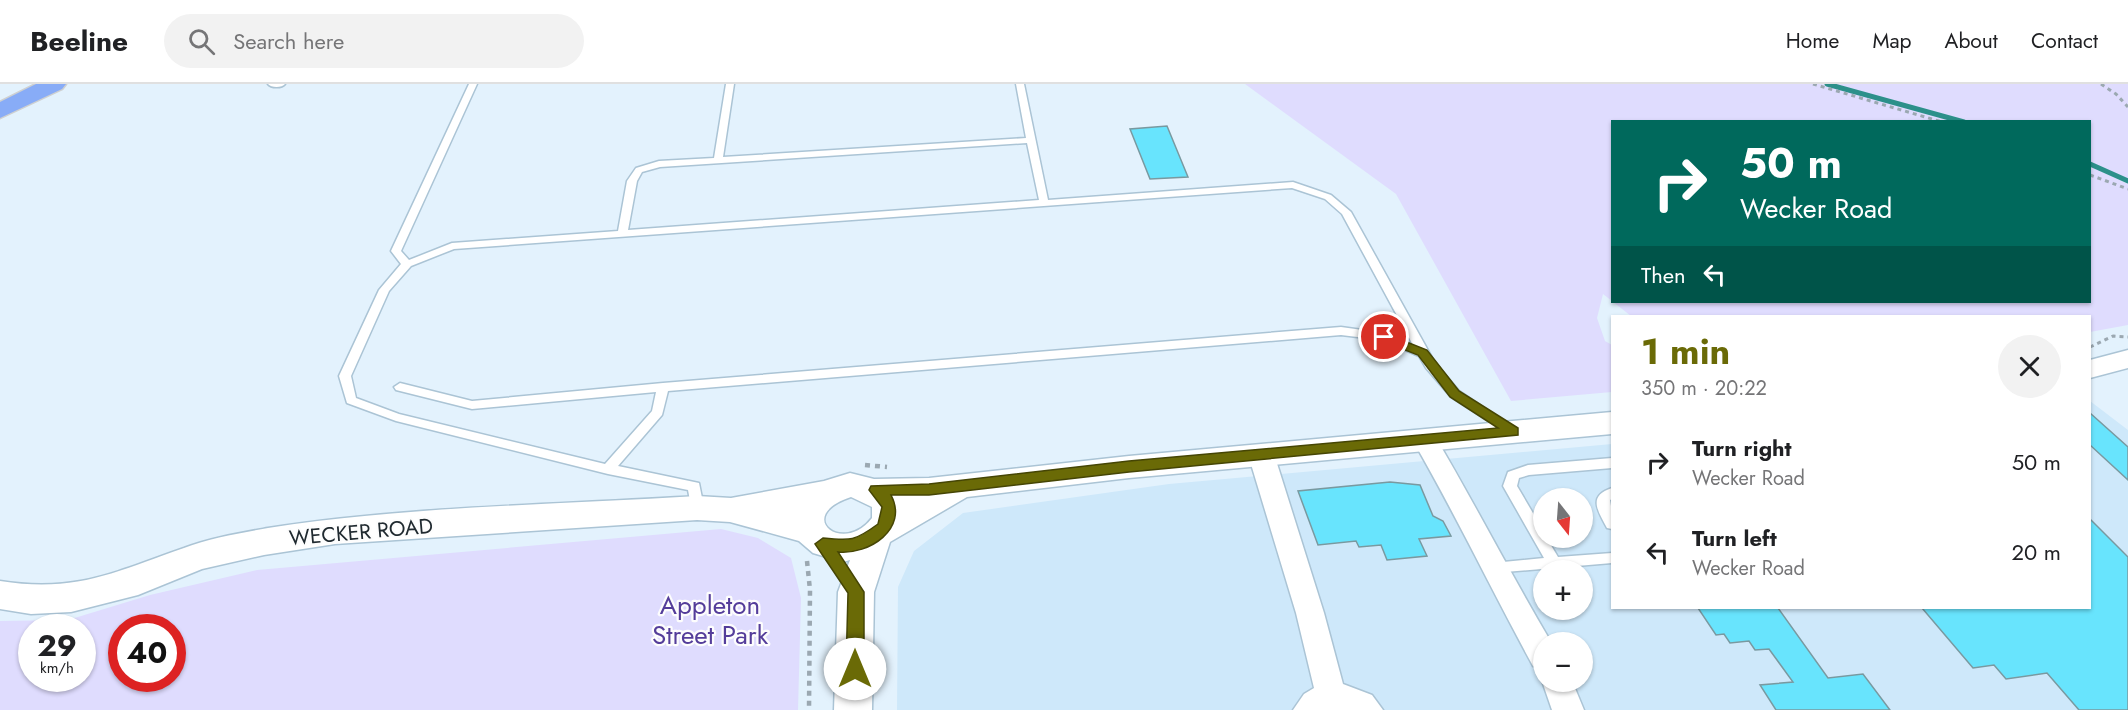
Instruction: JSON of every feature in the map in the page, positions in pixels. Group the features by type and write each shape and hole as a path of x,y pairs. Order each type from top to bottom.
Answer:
{"highway":[{"path":"0,89 10,84"},
{"path":"0,111 54,84"}],"street":[{"path":"2091,368 2125,347"},
{"name":"WECKER ROAD","path":"0,595 31,600 71,598 126,585 196,557 264,542 335,531 697,508 730,510 823,493 850,485 896,492 1260,454 1611,423"},
{"path":"1424,439 1466,510 1493,568 1533,638"},
{"path":"1260,454 1310,613 1320,703 1352,699 1367,710"},
{"name":"WECKER ROAD","path":"730,510 849,547 965,486"},
{"path":"854,699 856,592 879,533 889,518 890,507 885,497 876,490"},
{"path":"823,493 807,511 805,521 815,537 840,566 856,592"},
{"path":"1561,692 1568,710"}],"lane":[{"path":"272,84 281,84"},
{"path":"407,264 396,251 439,152 473,84"},
{"path":"718,160 730,84"},
{"path":"1020,84 1044,202"},
{"path":"623,232 632,181 639,170 658,164 1030,140"},
{"path":"697,508 694,486 608,469 396,417 351,400 345,376 384,290 407,264 452,246 1293,185 1329,197 1346,212 1423,352 1455,394 1513,432"},
{"path":"400,387 472,405 1341,331 1384,337 1423,352"},
{"path":"608,469 658,412 663,387"},
{"path":"1552,560 1510,486 1513,475 1528,470 1611,463"},
{"path":"1611,493 1603,498 1604,509 1611,522"},
{"path":"1573,560 1611,558"},
{"path":"1493,568 1533,563"}],"path":[{"path":"1814,84 1935,120"},
{"path":"2101,84 2116,94 2128,107"},
{"path":"2091,175 2128,189"},
{"path":"2091,347 2113,336 2125,347 2128,335"},
{"path":"809,710 810,590"}],"shaded area":[{"path":"2091,402 2128,430 2128,710 897,710 898,587 914,551 963,513 1169,484 1611,444 1611,609 2091,609"}],"green space":[{"path":"1245,84 1822,84 1954,120 1611,120 1611,300 1603,294 1597,318 1605,341 1611,344 1611,392 1511,401 1396,194"},
{"path":"1833,84 2128,84 2128,180 2091,162 2091,120 1965,120"},
{"path":"2091,166 2128,184 2128,325 2091,332 2091,315 1630,315 1614,303 2091,303"},
{"name":"Appleton Street Park","path":"721,529 758,538 791,558 801,598 798,710 0,710 0,621 18,621 18,692 96,692 96,614 88,614 150,595 257,570"}],"building":[{"path":"1167,126 1188,177 1150,179 1130,129"},
{"path":"2091,414 2128,447 2128,480 2091,446"},
{"path":"1390,482 1420,485 1433,516 1443,521 1451,536 1419,539 1427,556 1387,560 1381,545 1359,547 1356,541 1318,545 1298,491"},
{"path":"2091,520 2128,557 2128,710 2079,710 2047,673 2006,679 1994,665 1973,668 1923,609 2091,609"},
{"path":"1699,609 1779,609 1828,678 1863,674 1890,710 1776,710 1760,685 1793,682 1769,649 1755,650 1749,641 1730,643 1724,634 1716,635"}],"waterway":[{"path":"1827,84 1957,120"},
{"path":"2091,164 2128,181"}],"route":[{"path":"855,669 856,592 823,544 849,547 875,537 884,528 889,518 890,507 885,497 876,490 896,492 929,490 1129,467 1513,432 1455,394 1430,365 1423,352 1384,337"}]}
